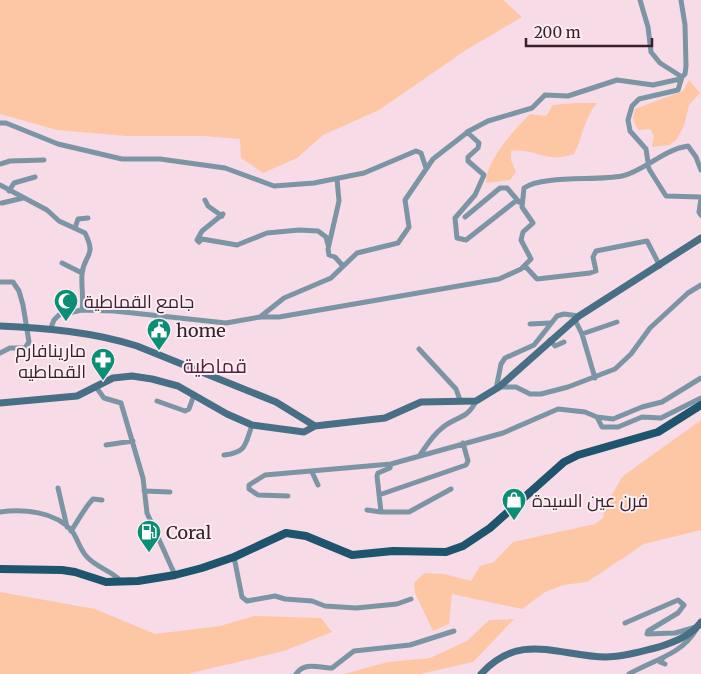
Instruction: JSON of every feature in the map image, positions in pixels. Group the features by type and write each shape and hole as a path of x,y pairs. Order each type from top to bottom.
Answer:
{"main road":[{"path":"0,403 77,396 113,378 132,376 170,383 252,425 304,432 315,426 384,418 421,402 460,400 476,402 497,389 577,318 701,238"},
{"path":"0,326 26,327 114,339 137,346 276,402 315,426"},
{"path":"0,569 70,571 101,581 122,582 175,575 234,557 280,534 290,532 306,536 352,555 393,551 446,552 463,546 490,528 564,462 578,455 658,432 701,405"},
{"path":"481,674 495,661 518,649 540,649 606,657 623,655 666,644 689,634 699,625"}],"street":[{"path":"640,0 648,28 651,52 660,63 682,77"},
{"path":"682,0 686,66 678,90 648,95 639,99 632,106 628,120 630,131 646,149 649,169 666,196 701,198 701,215"},
{"path":"260,317 284,298 331,278 357,253 398,243 408,227 404,203 426,168 436,156 467,132 488,121 532,108 545,96 568,96 616,80 652,85 672,82 682,77"},
{"path":"0,123 6,123 58,144 122,159 160,158 225,168 274,186 314,184 364,173 416,151 421,153 426,168"},
{"path":"467,132 479,143 478,148 468,157 468,161 484,175 475,195 455,218 457,238 466,240 517,200"},
{"path":"522,206 524,188 536,182 624,176 639,170 649,162 688,146 696,156 701,170"},
{"path":"0,164 10,161 44,160"},
{"path":"9,191 14,183 35,177"},
{"path":"328,244 339,201 337,178"},
{"path":"0,185 85,233 91,247 91,253 82,273 84,297 82,310"},
{"path":"50,330 54,320 59,315 82,310 114,311 226,323 260,317 279,317 499,279 525,266 531,259 523,246 521,236 533,223 507,188 500,188 465,217"},
{"path":"2,203 23,198"},
{"path":"205,200 208,206 222,215 202,231 197,240 198,242 202,239 237,245 267,233 299,230 318,231 326,237 329,255 335,257 343,266"},
{"path":"75,228 78,219 88,218"},
{"path":"525,266 537,279 596,272 593,257 596,250 647,241 660,266"},
{"path":"62,263 82,273"},
{"path":"0,282 15,283 24,305 29,342 28,346 10,348 0,353"},
{"path":"595,378 577,318 564,314 557,316 550,323 545,334 534,345 505,358 501,364 497,389 516,387 530,394 541,394 568,388 595,378 615,369 631,354 650,328 688,293 701,285"},
{"path":"582,334 617,322"},
{"path":"530,324 550,323"},
{"path":"550,340 555,346 564,342"},
{"path":"419,349 456,388 460,400"},
{"path":"288,496 255,494 249,490 249,485 265,475 391,464 503,433 541,414 558,409 585,412 613,419 642,407 662,402 701,378"},
{"path":"96,387 104,398 121,403 134,441 144,500 150,521 175,575"},
{"path":"157,401 183,412 189,409 194,395"},
{"path":"596,416 602,427 618,427 642,417 661,418 701,398"},
{"path":"420,455 437,432 469,414 476,402"},
{"path":"224,455 238,453 243,450 252,425"},
{"path":"106,444 134,441"},
{"path":"379,495 466,465 468,461 463,443"},
{"path":"381,512 377,476 378,473 390,468 391,464"},
{"path":"312,472 318,485"},
{"path":"58,488 69,529 87,558 116,576 122,582"},
{"path":"367,510 410,512 451,489"},
{"path":"144,492 170,492"},
{"path":"69,529 86,511 93,499 102,500"},
{"path":"0,512 28,510 51,518 69,529"},
{"path":"234,557 242,597 247,601 275,596 285,599 312,601 325,606 356,608 397,604 411,599"},
{"path":"625,622 678,600 684,605 678,614 648,631 647,634 675,632 699,625"},
{"path":"629,674 664,657 686,643 699,625"},
{"path":"296,674 302,668 313,666 332,668 354,651 410,645 454,631"},
{"path":"664,657 660,662 665,664"}],"shaded area":[{"path":"0,0 503,0 522,17 466,50 379,110 323,135 297,158 263,173 241,158 240,139 203,136 127,136 57,130 0,114"},
{"path":"689,80 700,93 689,105 684,126 677,139 669,145 652,147 654,136 650,129 638,130 633,119 635,109 683,91"},
{"path":"597,103 586,121 574,154 564,157 548,157 527,152 511,151 511,160 516,172 510,180 486,183 487,174 496,155 530,114 546,116 553,105"},
{"path":"701,420 701,530 644,544 587,582 563,585 545,592 522,609 452,594 449,624 433,631 415,593 414,583 424,573 444,574 471,581 480,566 494,562 513,542 595,524 603,518 605,506 623,476"},
{"path":"0,592 95,609 155,634 220,626 254,616 321,618 332,632 284,651 187,674 0,674"},
{"path":"514,619 473,662 420,674 344,674 388,662 430,658 467,641 489,620"}],"place":[{"name":"جامع القماطية","path":"66,322"},
{"name":"home","path":"159,351"},
{"name":"مارينافارم القماطيه","path":"103,381"},
{"name":"فرن عين السيدة","path":"514,521"},
{"name":"Coral","path":"149,553"}],"district":[{"name":"قماطية","path":"215,365"}]}
